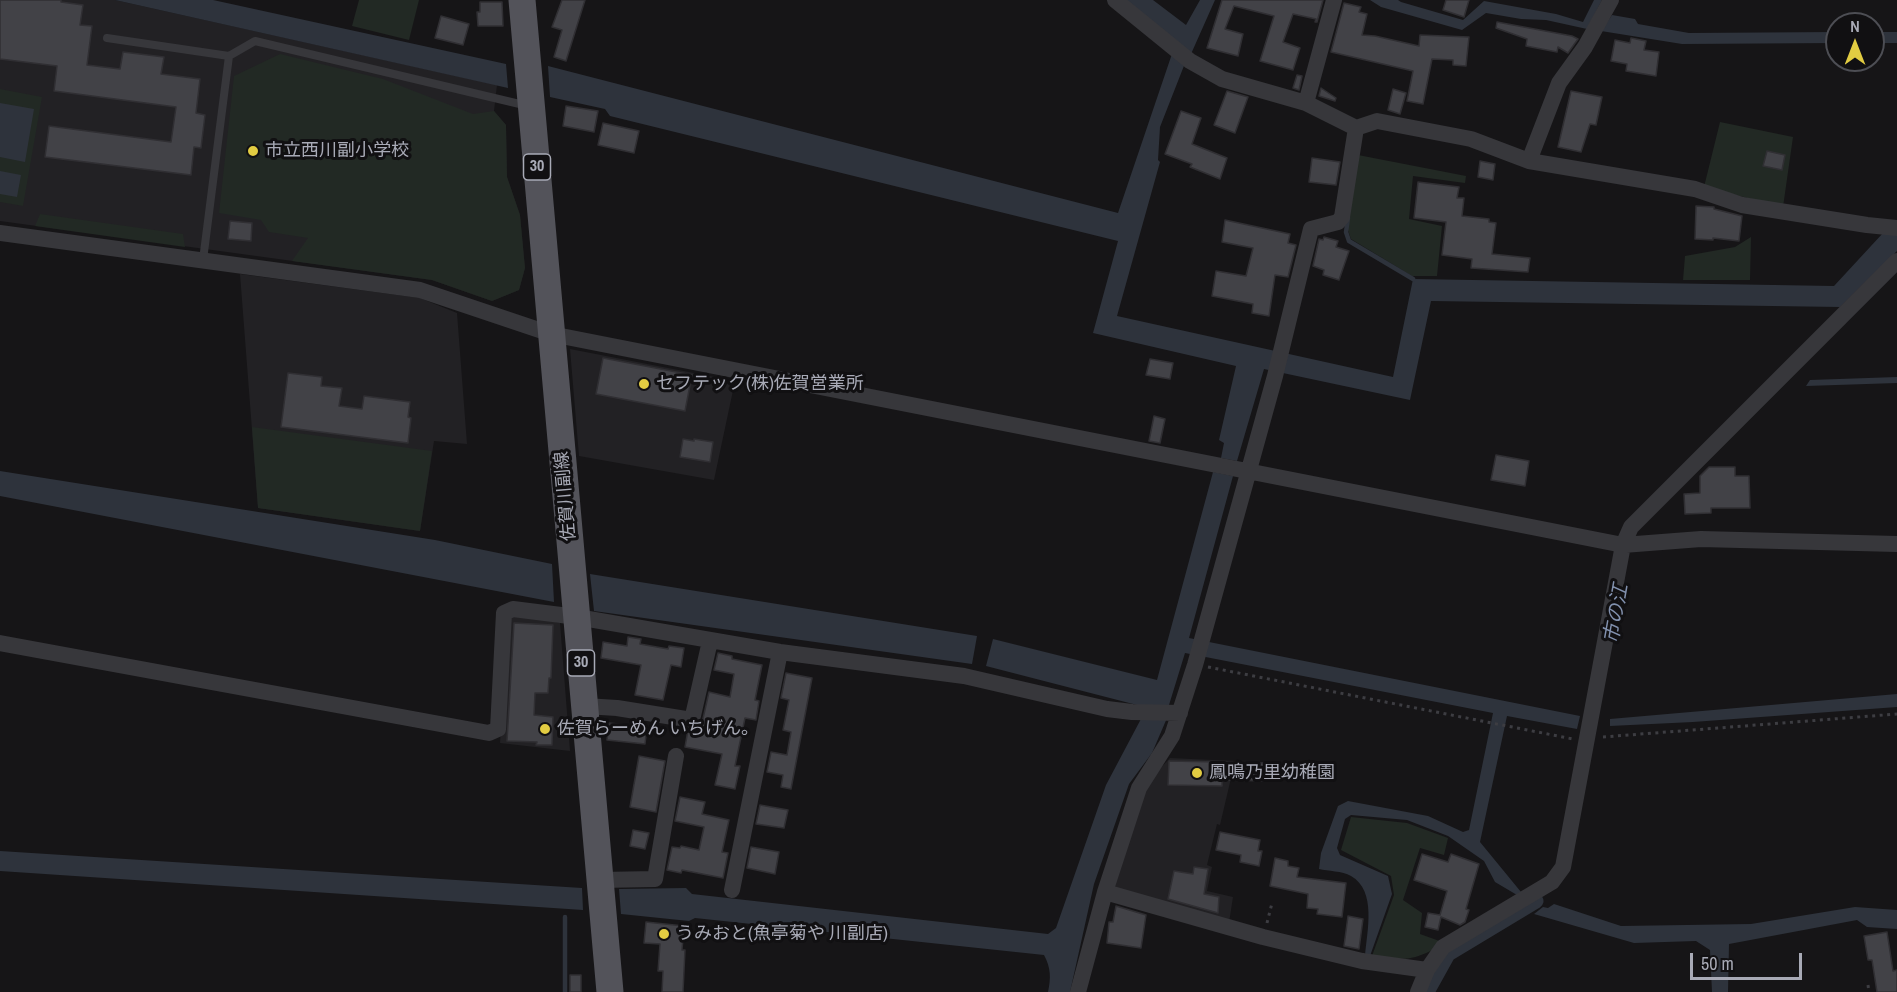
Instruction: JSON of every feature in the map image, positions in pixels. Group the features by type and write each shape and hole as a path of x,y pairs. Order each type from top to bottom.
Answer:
{"main road":[{"name":"佐賀川副線","path":"522,0 610,992"}],"street":[{"path":"1115,0 1190,61 1222,79 1306,103 1356,128 1377,121 1472,139 1529,161 1695,189 1742,205 1897,228"},
{"path":"1306,103 1335,0"},
{"path":"1529,161 1559,83 1585,47 1611,0"},
{"path":"1078,992 1105,892 1139,788 1172,736 1196,661 1275,376 1311,229 1338,222 1342,217 1356,128"},
{"path":"0,233 420,290 551,334 1629,545 1701,539 1897,544"},
{"path":"1418,992 1427,970 1443,947 1552,882 1563,867 1593,740 1631,527 1897,261"},
{"path":"0,643 489,733 498,729 504,613 513,609 577,617 780,652 964,675 1107,709 1180,713"},
{"path":"585,706 617,708 692,720 710,641"},
{"path":"732,890 780,652"},
{"path":"600,880 655,879 676,756"},
{"path":"1105,892 1263,937 1362,961 1427,970"}],"lane":[{"path":"107,38 229,56 255,41 531,107"},
{"path":"203,260 229,56"}],"path":[{"path":"1196,661 1488,722 1593,740 1897,714"},
{"path":"1263,937 1272,903"},
{"path":"1868,985 1869,992"}],"shaded area":[{"name":"市立西川副小学校","path":"0,0 115,0 497,85 494,111 506,125 507,177 520,215 525,268 519,290 492,301 432,280 0,221"},
{"path":"115,0 213,0 506,64 508,88"},
{"path":"359,0 419,0 409,40 352,26"},
{"path":"1126,0 1153,0 1186,25 1200,0 1215,0 1191,54 1189,53 1160,127 1158,160 1160,162 1117,316 1393,377 1413,279 1834,286 1883,233 1897,235 1897,251 1840,307 1431,301 1410,400 1264,369 1237,461 1221,458 1224,443 1219,440 1236,366 1093,333 1118,241 610,116 605,109 550,97 548,66 1118,213 1176,42"},
{"path":"1370,0 1398,0 1463,20 1484,1 1556,14 1583,22 1594,0 1602,0 1587,29 1546,20 1521,19 1486,13 1462,30 1381,7"},
{"path":"1612,15 1635,19 1638,24 1689,33 1825,32 1825,43 1682,44 1601,31"},
{"path":"1885,32 1897,32 1897,43 1885,43"},
{"path":"280,54 383,79 473,114 494,111 506,125 507,177 520,215 525,268 519,290 492,301 432,280 292,261 308,238 269,232 261,220 219,213 234,76"},
{"path":"0,89 42,97 23,206 0,202"},
{"path":"0,103 34,109 25,162 0,157"},
{"path":"1720,122 1793,137 1783,207 1704,187"},
{"path":"1358,155 1466,176 1465,183 1413,176 1409,219 1442,226 1437,276 1412,276 1351,239 1346,224"},
{"path":"0,171 21,175 17,197 0,194"},
{"path":"40,214 183,234 185,247 35,226"},
{"path":"1751,237 1750,280 1683,280 1685,256 1735,247"},
{"path":"240,274 420,298 457,313 467,444 434,441 420,531 258,508"},
{"path":"570,349 735,381 714,480 579,456"},
{"path":"1897,377 1897,383 1806,386 1810,380"},
{"path":"252,427 432,451 420,531 258,508"},
{"path":"0,471 435,540 552,564 554,602 0,496"},
{"path":"1213,472 1233,476 1189,638 1580,716 1577,729 1507,716 1480,842 1521,892 1517,895 1495,882 1484,861 1448,836 1407,820 1351,815 1345,819 1337,848 1340,855 1388,876 1392,894 1370,956 1365,956 1368,912 1364,891 1351,876 1319,869 1321,853 1338,806 1348,801 1428,816 1463,832 1469,830 1493,713 1185,653 1169,705 1137,705 986,666 993,639 1157,680"},
{"path":"590,574 977,636 972,664 594,611"},
{"path":"509,612 560,623 570,751 500,743"},
{"path":"1897,694 1897,707 1610,726 1610,719"},
{"path":"1142,717 1167,718 1152,753 1129,784 1094,884 1070,992 1048,992 1050,973 1044,955 695,918 689,921 621,914 619,889 686,888 692,894 1048,934 1056,928 1106,785"},
{"path":"1170,758 1235,761 1220,825 1217,824 1207,865 1212,867 1207,891 1233,897 1229,923 1110,888 1141,797 1155,774"},
{"path":"1351,817 1407,823 1448,838 1444,855 1420,848 1403,900 1422,913 1420,934 1445,943 1410,958 1394,959 1372,956 1394,895 1391,876 1341,850"},
{"path":"0,851 582,888 583,910 0,871"},
{"path":"1554,904 1621,926 1751,924 1855,907 1897,910 1897,929 1867,927 1857,920 1729,944 1728,992 1712,992 1710,950 1696,941 1634,943 1534,914 1543,907 1548,908"}],"building":[{"path":"0,0 61,0 61,2 83,5 80,25 92,26 87,65 120,69 123,52 164,57 161,74 200,79 196,113 205,115 201,148 194,147 191,175 45,157 49,126 171,142 176,107 54,91 57,66 0,59"},
{"path":"562,0 585,0 566,61 554,57 562,30 552,27"},
{"path":"1222,0 1323,0 1317,22 1315,22 1316,19 1293,14 1283,42 1300,48 1293,70 1260,61 1274,16 1234,6 1225,29 1243,34 1238,56 1207,48"},
{"path":"1446,0 1469,0 1464,17 1443,10"},
{"path":"480,2 502,2 503,26 478,26 477,12 480,12"},
{"path":"1344,3 1361,7 1359,12 1367,14 1362,35 1419,46 1420,35 1469,37 1466,66 1453,65 1453,60 1432,59 1423,104 1407,101 1413,71 1331,52"},
{"path":"441,16 469,24 463,45 435,38"},
{"path":"1497,22 1578,39 1568,53 1558,47 1557,52 1526,46 1527,39 1496,28"},
{"path":"1631,38 1646,41 1644,50 1659,52 1656,76 1626,71 1627,64 1611,61 1615,40 1630,43"},
{"path":"1297,75 1302,76 1299,90 1293,88"},
{"path":"1321,88 1336,98 1335,101 1319,96"},
{"path":"1393,89 1406,93 1400,114 1388,110"},
{"path":"1227,91 1248,97 1235,133 1214,125"},
{"path":"1571,91 1602,97 1596,125 1590,124 1581,152 1558,147"},
{"path":"566,106 598,111 594,132 563,126"},
{"path":"1181,111 1201,118 1192,144 1227,158 1220,179 1190,167 1192,164 1165,154"},
{"path":"603,123 639,131 634,153 598,145"},
{"path":"1767,151 1785,155 1782,170 1763,166"},
{"path":"1312,158 1340,162 1336,185 1309,182"},
{"path":"1480,161 1495,164 1493,180 1478,177"},
{"path":"1418,182 1459,187 1457,198 1464,198 1462,216 1489,219 1489,222 1496,223 1492,254 1530,258 1528,272 1471,268 1472,259 1442,255 1446,222 1414,218"},
{"path":"1696,206 1714,207 1714,209 1742,216 1739,241 1713,238 1713,240 1695,239"},
{"path":"1225,220 1290,234 1288,243 1296,245 1288,277 1275,275 1269,316 1252,313 1253,304 1212,296 1216,271 1246,276 1253,248 1222,242"},
{"path":"230,221 252,223 251,241 228,239"},
{"path":"1324,237 1338,241 1336,247 1349,251 1339,280 1323,275 1324,270 1313,266 1319,239 1323,240"},
{"name":"セフテック(株)佐賀営業所","path":"603,358 692,375 685,411 596,394"},
{"path":"1150,359 1173,363 1170,379 1146,375"},
{"path":"288,373 322,377 321,386 342,388 339,406 362,409 364,396 410,402 408,443 281,427"},
{"path":"1154,416 1165,419 1160,443 1149,441"},
{"path":"683,439 713,442 710,462 680,457"},
{"path":"1496,455 1529,461 1525,486 1491,480"},
{"path":"1709,467 1735,467 1735,476 1749,476 1750,508 1711,508 1711,513 1685,514 1684,494 1700,493 1700,476"},
{"path":"514,623 553,625 551,678 549,678 548,693 535,693 534,715 553,717 552,745 507,741"},
{"path":"628,637 641,639 640,644 668,649 669,646 684,648 681,667 671,665 663,700 635,695 641,665 601,658 603,642 627,646"},
{"path":"718,653 732,656 732,659 762,665 755,700 759,701 756,720 745,718 735,766 740,766 735,789 715,785 722,754 685,747 688,730 697,730 702,723 709,692 730,697 734,674 714,670"},
{"path":"786,673 812,678 791,789 781,787 783,775 767,772 771,752 787,755 791,732 783,730 789,700 781,698"},
{"path":"609,723 647,727 645,744 607,740"},
{"path":"639,756 665,761 656,812 630,807"},
{"path":"1169,761 1270,763 1269,781 1222,780 1222,786 1168,785"},
{"path":"680,797 705,802 702,814 729,820 722,852 728,853 723,878 682,870 681,873 667,870 672,847 680,848 681,846 699,850 704,827 675,821"},
{"path":"760,805 788,810 784,828 756,824"},
{"path":"633,830 649,833 645,849 630,846"},
{"path":"1220,832 1260,840 1258,851 1262,851 1259,866 1240,862 1241,855 1216,850"},
{"path":"751,847 779,852 775,874 747,868"},
{"path":"1422,854 1448,862 1451,854 1479,864 1466,909 1469,910 1465,922 1460,925 1441,917 1438,930 1425,927 1428,913 1440,915 1447,891 1414,880"},
{"path":"1275,858 1288,861 1288,866 1299,868 1297,877 1346,883 1342,917 1317,914 1318,909 1307,908 1308,894 1270,886"},
{"path":"1194,867 1208,869 1204,894 1219,897 1218,913 1168,899 1174,871 1193,874"},
{"path":"1116,906 1146,915 1141,948 1107,943 1109,922 1113,922"},
{"path":"1348,916 1363,919 1359,949 1344,946"},
{"path":"646,922 684,926 683,992 662,992 663,971 658,971 660,944 644,943"},
{"path":"1887,932 1893,971 1897,970 1897,992 1877,992 1872,960 1868,960 1864,936"},
{"path":"570,975 581,975 581,992 570,992"}],"waterway":[{"path":"1348,218 1346,232 1349,241 1413,279"},
{"name":"市の江","path":"1427,992 1448,954 1536,901"},
{"path":"565,917 565,992"}],"place":[{"name":"市立西川副小学校","path":"253,151"},
{"name":"セフテック(株)佐賀営業所","path":"644,384"},
{"name":"佐賀らーめん いちげん。","path":"545,729"},
{"name":"鳳鳴乃里幼稚園","path":"1197,773"},
{"name":"うみおと(魚亭菊や 川副店)","path":"664,934"}]}
